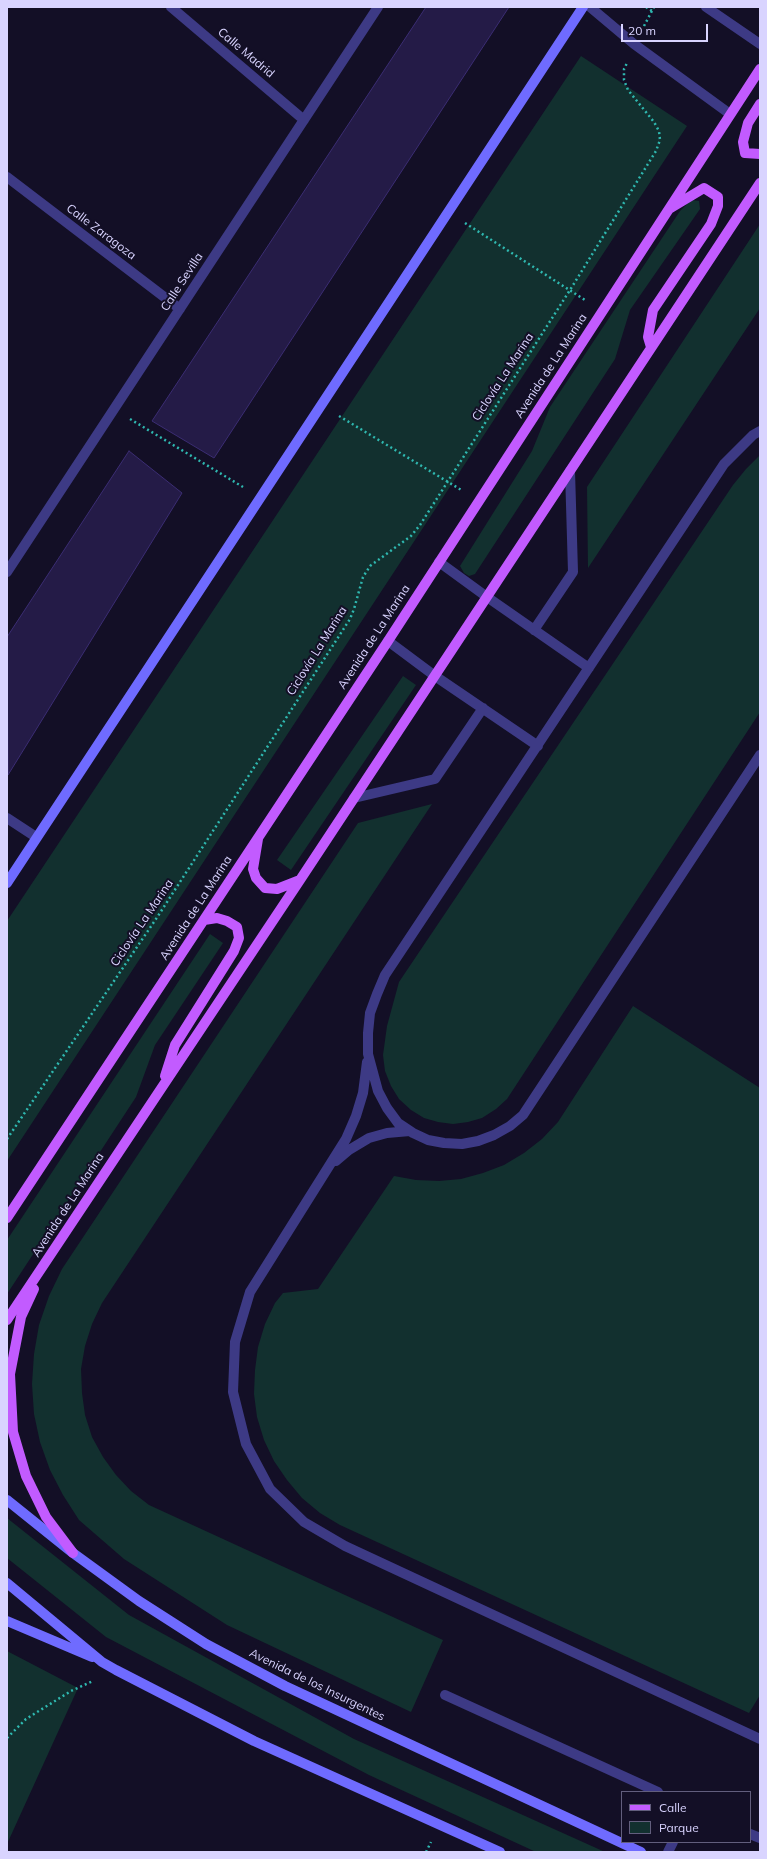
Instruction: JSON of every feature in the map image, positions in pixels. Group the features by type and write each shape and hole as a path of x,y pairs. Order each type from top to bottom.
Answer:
{"main road":[{"path":"7,883 583,7"},
{"name":"Avenida de La Marina","path":"7,1218 388,640 602,312 666,210 760,69"},
{"path":"760,104 748,123 743,142 745,154 760,154"},
{"name":"Avenida de La Marina","path":"7,1320 162,1085 300,880 760,183"},
{"path":"651,347 648,337 653,310 711,224 718,206 718,197 704,188 666,210"},
{"path":"259,835 253,869 256,878 265,888 277,889 300,880"},
{"path":"162,1085 174,1044 234,951 239,938 238,927 227,921 217,918 204,920"},
{"path":"44,1264 21,1317 10,1374 13,1432 26,1476 46,1517 73,1554"},
{"name":"Avenida de los Insurgentes","path":"7,1500 73,1554 138,1601 206,1644 285,1686 621,1843"},
{"path":"7,1583 102,1662"},
{"path":"7,1621 102,1662 254,1741 500,1852"},
{"name":"Avenida de los Insurgentes","path":"622,1843 641,1852"}],"street":[{"name":"Calle Madrid","path":"171,7 304,120"},
{"name":"Calle Sevilla","path":"7,572 378,7"},
{"path":"590,7 634,44 730,114"},
{"path":"706,7 760,44"},
{"name":"Calle Zaragoza","path":"7,177 180,308"},
{"path":"760,431 753,435 724,464 386,975 370,1013 368,1054 362,1093 356,1116 346,1139 328,1169 250,1292 234,1342 233,1392 246,1444 270,1489 304,1522 345,1546 760,1739"},
{"path":"534,630 573,572 570,471"},
{"path":"439,562 486,597 589,668"},
{"path":"388,640 435,676 538,746"},
{"path":"354,798 435,779 483,708"},
{"path":"368,1054 378,1091 387,1108 398,1123 410,1131 428,1140 462,1144 478,1141 494,1135 510,1126 523,1115 760,755"},
{"path":"7,818 36,838"},
{"path":"328,1169 349,1150 369,1138 386,1133 410,1131"},
{"path":"445,1695 656,1791"},
{"path":"668,1852 672,1843"}],"path":[{"path":"646,7 652,11"},
{"name":"Ciclovía La Marina","path":"7,1139 162,909 350,619 363,577 378,560 411,536 570,290 656,151 660,140 659,131 654,122 634,99 624,80 624,69 634,44 654,7"},
{"path":"448,213 570,290 602,312"},
{"path":"321,406 478,501"},
{"path":"114,409 260,497"},
{"path":"7,1738 26,1719 52,1702 116,1670"}],"green space":[{"path":"581,56 687,126 7,1161 7,921"},
{"path":"691,200 699,201 700,209 630,310 615,359 475,574 469,576 464,573 460,566 532,451 550,407 680,211"},
{"path":"760,224 760,308 588,568 587,487"},
{"path":"760,455 760,712 507,1099 496,1109 482,1118 468,1122 453,1124 424,1118 411,1110 399,1099 391,1086 385,1071 383,1055 387,1026 399,982 733,485"},
{"path":"403,676 416,685 291,870 277,860"},
{"path":"432,804 102,1303 92,1324 85,1346 81,1369 85,1415 92,1437 103,1457 116,1475 131,1491 149,1505 443,1640 411,1712 227,1625 124,1559 79,1520 63,1495 50,1470 40,1442 34,1414 32,1384 34,1354 39,1325 49,1296 62,1269 358,823"},
{"path":"210,934 223,943 155,1045 136,1097 7,1294 7,1240"},
{"path":"633,1006 760,1088 760,1695 749,1713 340,1525 320,1513 302,1498 274,1461 264,1440 257,1417 254,1394 258,1347 265,1324 275,1303 283,1293 318,1289 394,1176 416,1180 439,1181 461,1179 504,1165 524,1153 542,1139 558,1122"},
{"path":"7,1518 129,1615 354,1739 605,1852 536,1852 369,1775 106,1637 7,1558"},
{"path":"7,1651 78,1688 7,1844"}],"building":[{"path":"426,7 509,7 214,458 152,421"},
{"path":"129,451 182,493 8,775 7,637"}]}
